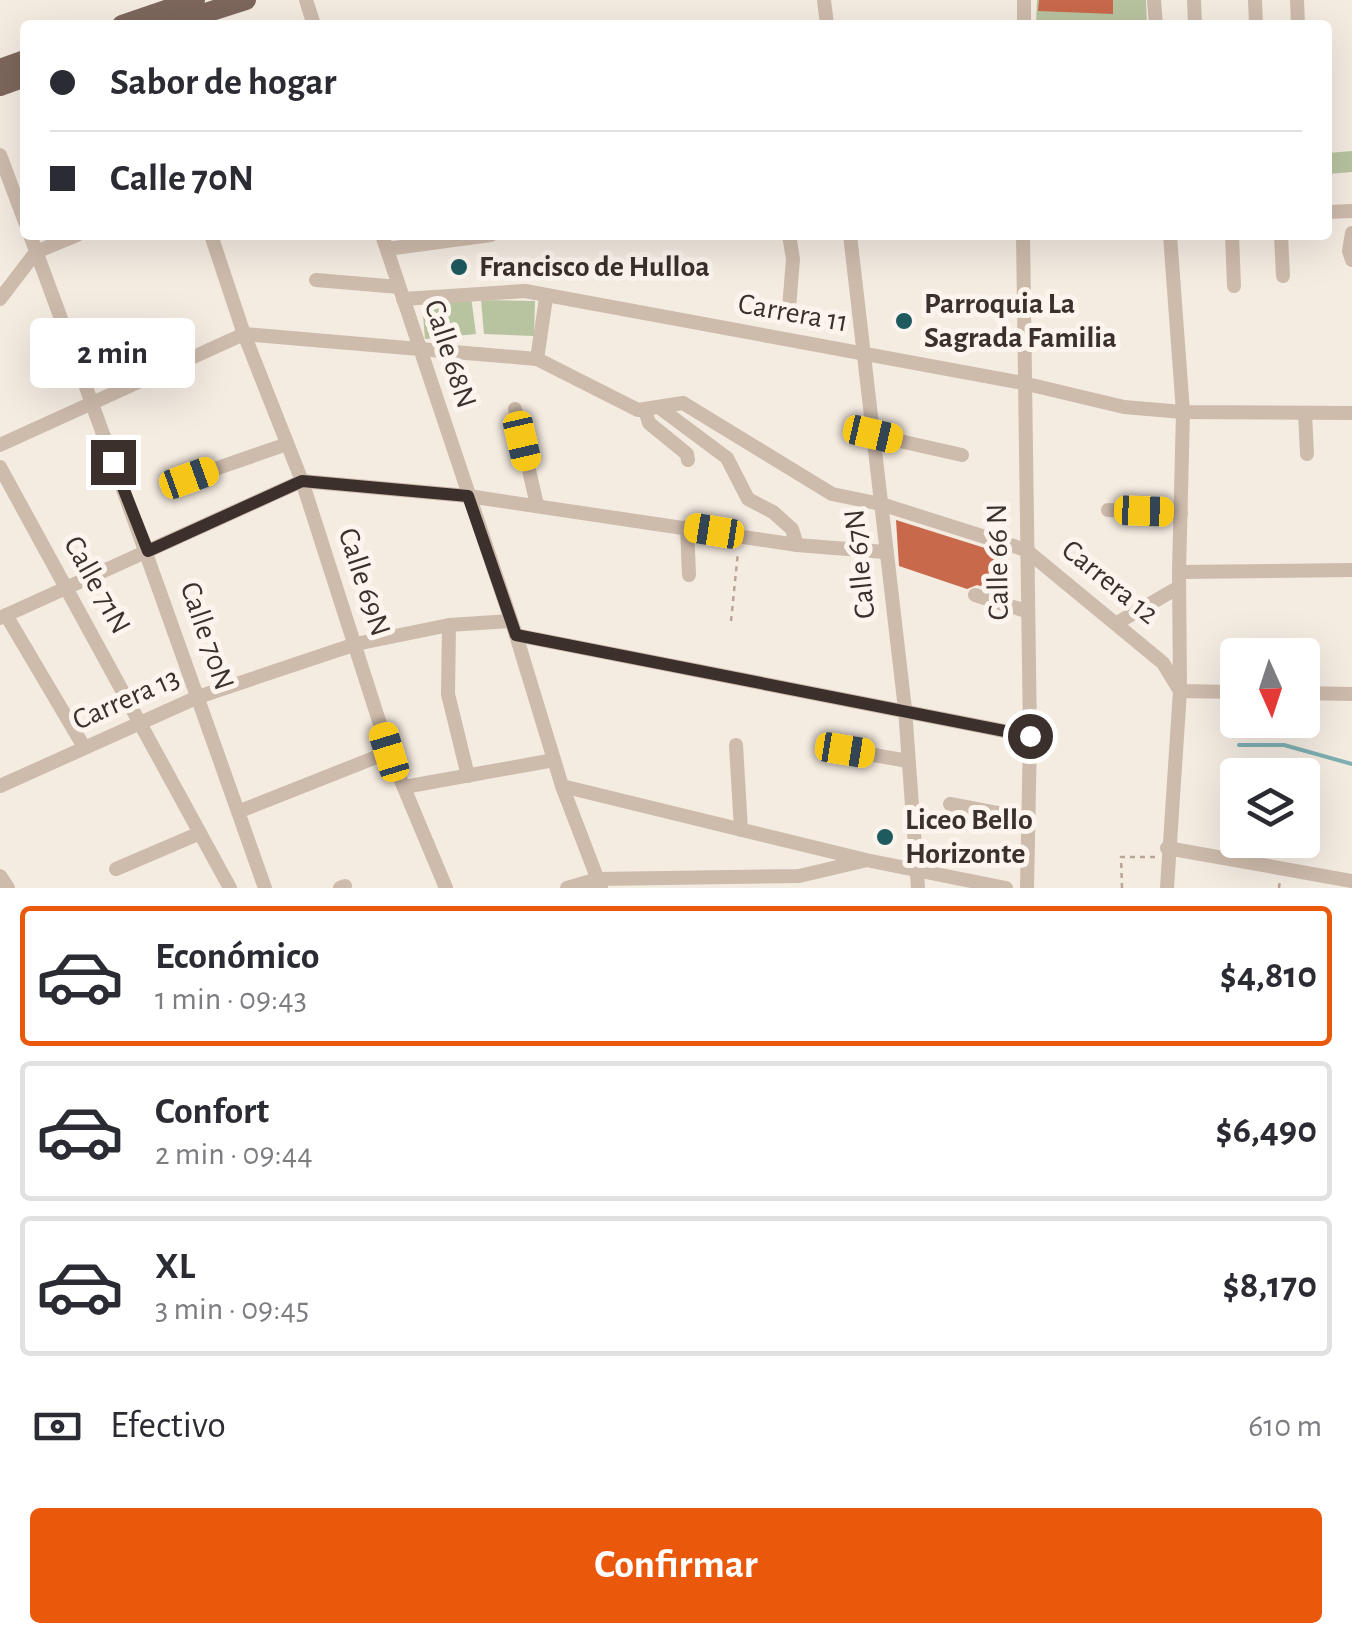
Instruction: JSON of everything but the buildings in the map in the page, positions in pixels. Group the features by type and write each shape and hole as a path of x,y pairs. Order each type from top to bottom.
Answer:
{"main road":[{"path":"184,20 246,0"},
{"path":"136,20 190,1"}],"street":[{"path":"0,155 20,209"},
{"path":"1352,232 1352,260"},
{"name":"Calle 70N","path":"32,240 240,811 259,886"},
{"path":"0,299 36,252 65,240"},
{"name":"Calle 69N","path":"213,240 244,334 302,481 389,752 446,888"},
{"path":"384,242 415,240"},
{"path":"789,308 791,240"},
{"name":"Calle 67N","path":"851,240 904,709 918,888"},
{"name":"Calle 66 N","path":"1023,240 1030,736 1027,888"},
{"path":"1167,888 1180,691 1183,412 1170,240"},
{"path":"1232,240 1234,286"},
{"path":"1281,240 1282,276"},
{"name":"Calle 68N","path":"384,242 514,628 562,786 599,883"},
{"name":"Carrera 11","path":"316,280 401,293 525,291 546,298 1023,383 1124,407 1183,412 1352,413"},
{"path":"537,358 546,298"},
{"path":"0,445 244,334 420,350"},
{"name":"Carrera 12","path":"420,350 537,358 638,410 683,403 832,494 882,504 1026,550 1164,663 1180,691"},
{"path":"515,409 536,506"},
{"path":"653,409 649,423 688,454 688,460"},
{"name":"Carrera 12","path":"653,409 727,458 748,499 773,512 792,529 797,545"},
{"path":"1305,413 1306,454"},
{"path":"873,434 962,455"},
{"path":"189,478 287,444"},
{"name":"Calle 71N","path":"0,467 230,888"},
{"path":"84,747 3,617 302,481 468,496 797,545 885,552"},
{"path":"1108,510 1180,513"},
{"path":"688,527 689,575"},
{"name":"Carrera 12","path":"1179,579 1352,570"},
{"path":"1116,623 1179,579"},
{"path":"975,595 1026,611"},
{"path":"449,624 448,694 468,776"},
{"name":"Carrera 13","path":"0,786 198,696 356,644 449,624 514,628 1030,736"},
{"path":"1180,691 1220,692"},
{"path":"1320,693 1352,694"},
{"path":"736,745 741,830"},
{"path":"845,750 908,761"},
{"path":"240,811 389,752"},
{"path":"404,787 554,760"},
{"path":"562,786 916,872 1006,888"},
{"path":"950,804 1029,819"},
{"path":"116,869 200,833"},
{"path":"1167,853 1352,881"},
{"path":"567,888 599,883 799,876 866,860"},
{"path":"0,876 8,888"}],"path":[{"path":"731,621 740,536"},
{"path":"1122,888 1120,856 1167,853"}],"green space":[{"path":"1037,0 1146,0 1147,20 1036,20"},
{"path":"1352,151 1352,172 1332,174 1332,153"},
{"path":"471,297 476,334 425,339 422,303"},
{"path":"481,300 535,301 534,336 484,334"}],"waterway":[{"path":"1239,745 1284,745 1352,764"}],"place":[{"name":"Francisco de Hulloa","path":"459,267"},
{"name":"Parroquia La Sagrada Familia","path":"904,321"},
{"name":"Liceo Bello Horizonte","path":"885,837"}],"route":[{"path":"113,462 148,551 302,481 468,496 516,635 1030,736"}]}
